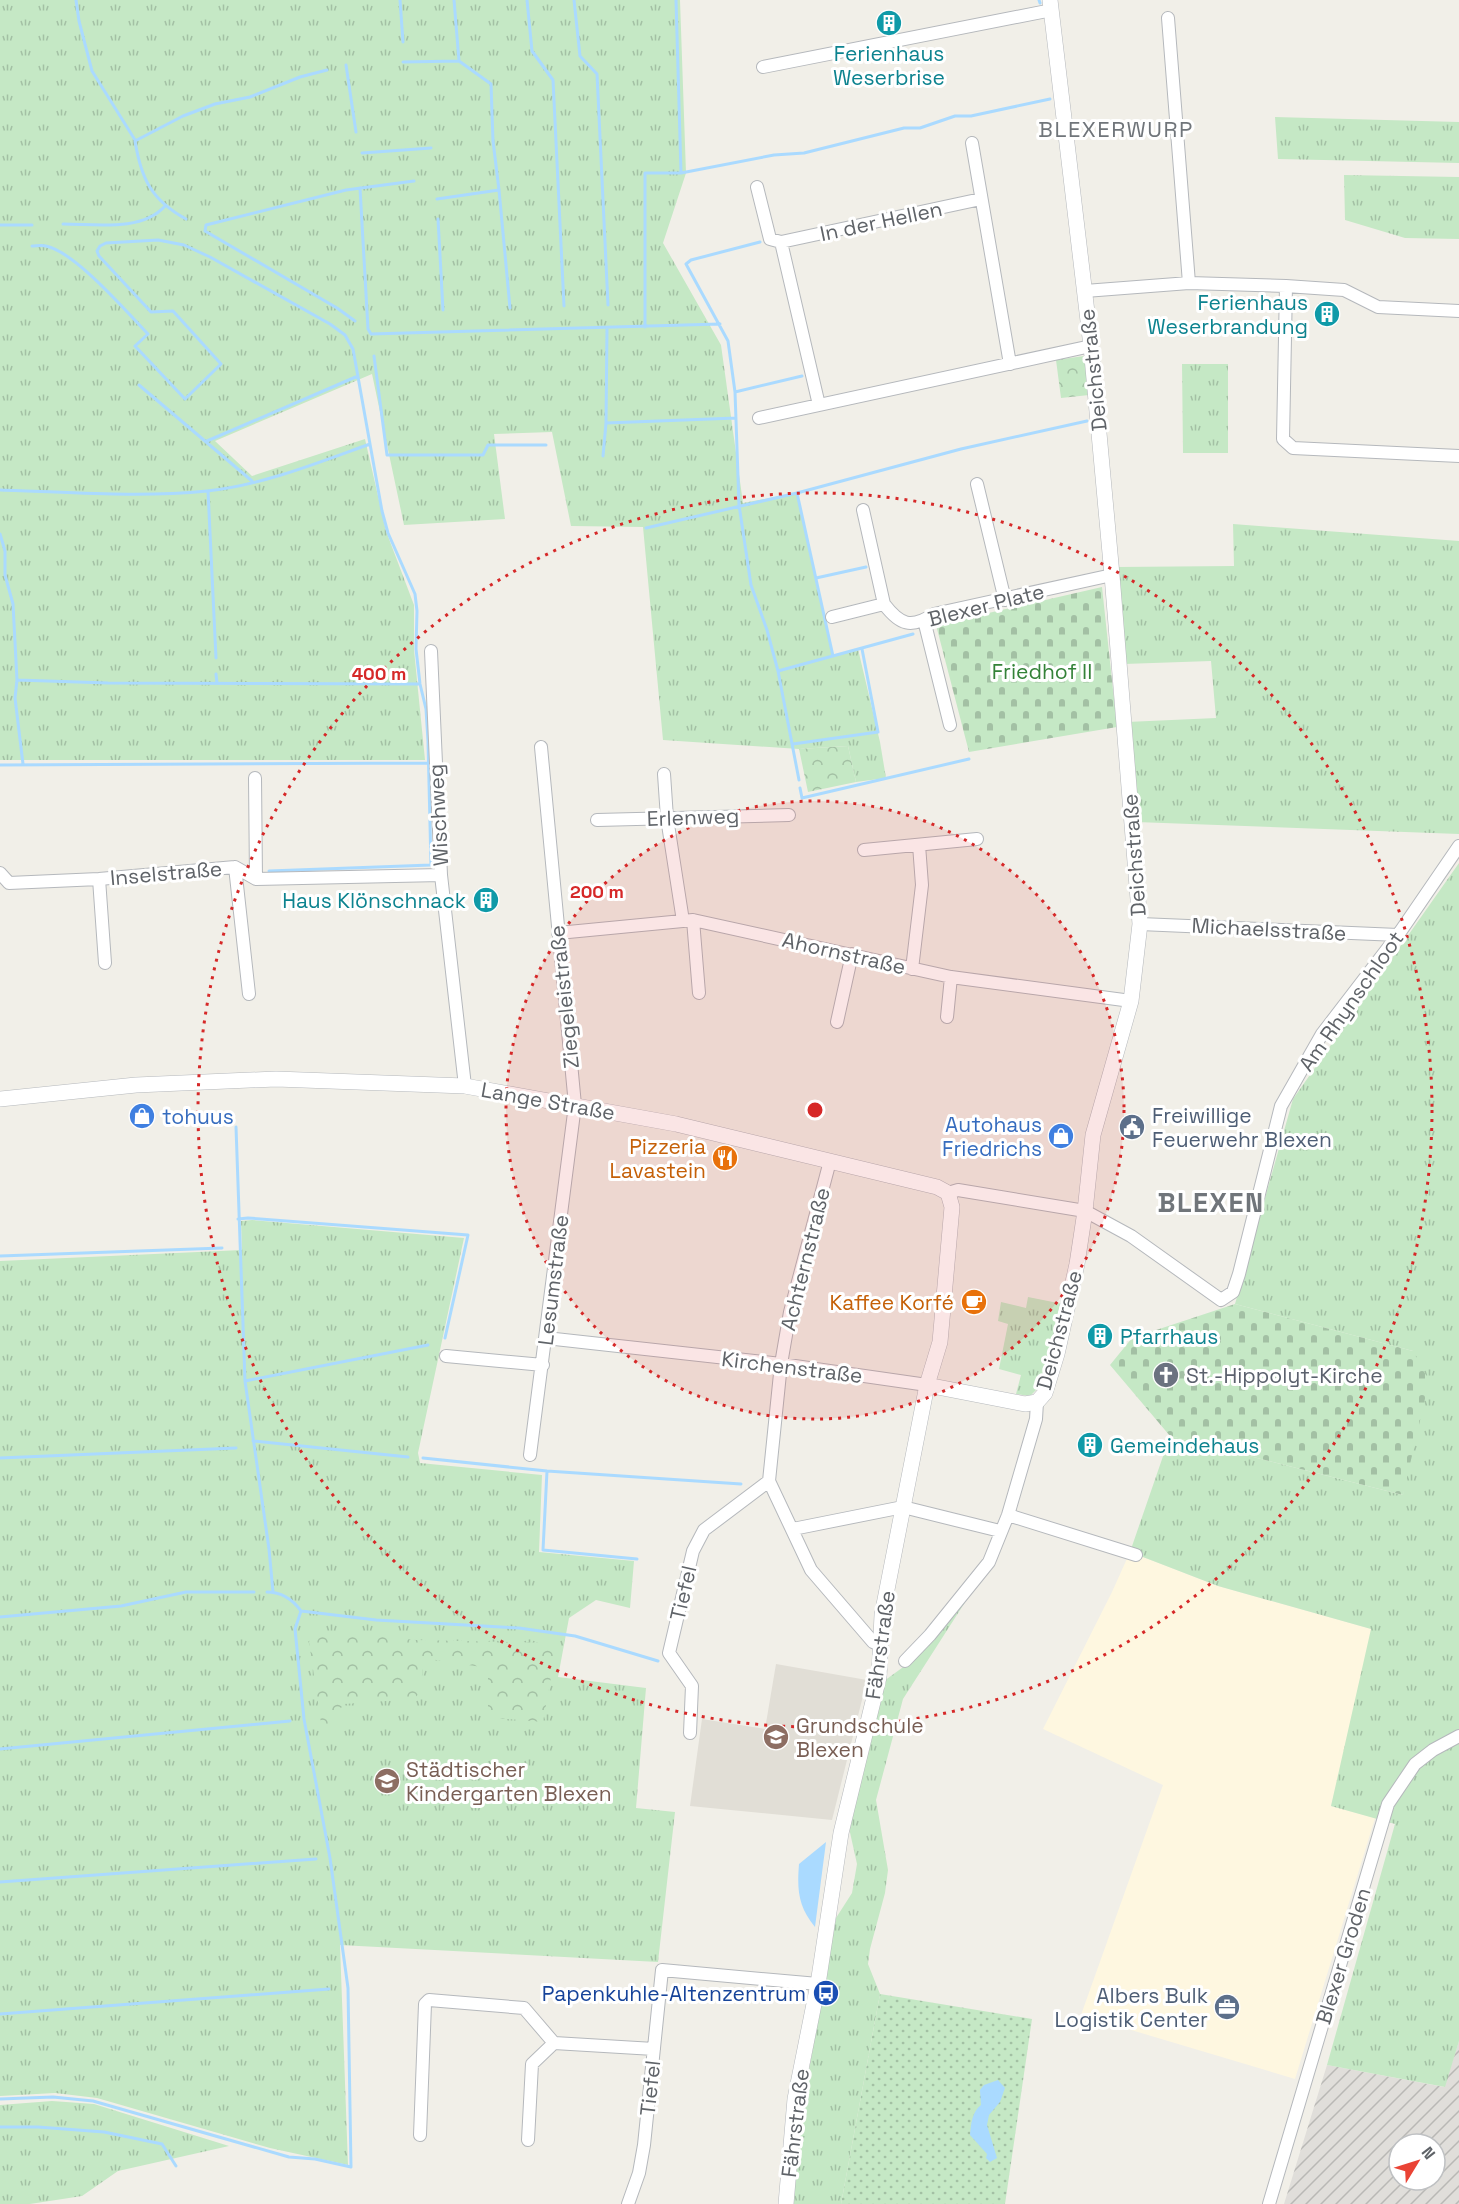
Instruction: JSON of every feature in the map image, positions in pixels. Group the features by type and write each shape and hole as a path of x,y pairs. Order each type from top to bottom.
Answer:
{"street":[{"path":"763,67 1051,5"},
{"name":"Deichstraße","path":"905,1661 930,1635 989,1562 1008,1515 1036,1419 1037,1402 1045,1393 1057,1353 1077,1264 1093,1135 1131,1001 1140,924 1091,345 1051,5"},
{"path":"1168,18 1189,283"},
{"path":"972,143 982,190 981,199 1010,364"},
{"path":"757,187 770,239 781,242 819,405"},
{"name":"In der Hellen","path":"781,242 981,199"},
{"path":"1085,291 1189,283 1286,286 1344,290 1378,307 1459,311"},
{"path":"1286,286 1283,439 1293,448 1459,456"},
{"path":"759,418 1091,345"},
{"path":"977,484 1005,600"},
{"path":"832,617 884,604 863,510"},
{"name":"Blexer Plate","path":"884,604 891,614 904,623 914,624 934,614 1112,575"},
{"path":"924,620 950,725"},
{"name":"Wischweg","path":"431,651 441,875 465,1086"},
{"name":"Ziegeleistraße","path":"541,747 575,1105"},
{"path":"664,774 667,818 688,921 699,993"},
{"path":"255,778 256,879 441,875"},
{"name":"Erlenweg","path":"597,820 789,814"},
{"path":"864,850 977,839"},
{"path":"912,969 922,885 919,845"},
{"name":"Am Rhynschloot","path":"1221,1300 1233,1292 1239,1274 1281,1106 1322,1034 1398,935 1459,846"},
{"path":"235,867 249,994"},
{"name":"Inselstraße","path":"0,873 9,883 99,879 235,867 256,879"},
{"path":"99,879 105,963"},
{"name":"Ahornstraße","path":"558,933 688,921 852,954 951,977 1131,1001"},
{"name":"Michaelsstraße","path":"1140,924 1398,935"},
{"path":"837,1022 852,954"},
{"path":"947,1017 951,977"},
{"name":"Lange Straße","path":"0,1098 136,1085 276,1079 465,1086 676,1124 937,1187 948,1193 958,1190 1085,1211 1131,1236 1221,1300"},
{"name":"Lesumstraße","path":"530,1455 575,1105"},
{"name":"Achternstraße","path":"769,1480 780,1364 790,1312 830,1161"},
{"name":"Fährstraße","path":"786,2204 795,2099 818,1984 841,1833 879,1677 882,1615 927,1385 938,1351 943,1320 952,1207 948,1193"},
{"name":"Kirchenstraße","path":"546,1338 780,1364 927,1385 1025,1404 1037,1402"},
{"path":"446,1356 543,1365"},
{"path":"769,1480 811,1570 873,1642 880,1645"},
{"name":"Tiefel","path":"690,1733 692,1686 669,1653 693,1551 704,1530 769,1480"},
{"path":"793,1529 903,1507 1000,1531"},
{"path":"1008,1515 1136,1555"},
{"name":"Blexer Groden","path":"1269,2204 1388,1804 1416,1764 1433,1750 1459,1736"},
{"name":"Tiefel","path":"628,2204 639,2174 644,2145 662,1970 818,1984"},
{"path":"420,2135 425,2004 429,2000 524,2008 554,2043 654,2049"},
{"path":"528,2140 532,2064 554,2043"}],"shaded area":[{"path":"1130,1552 1218,1586 1375,1630 1331,1806 1375,1818 1295,2079 1081,2015 1163,1785 1043,1729"},
{"name":"Grundschule Blexen","path":"776,1664 867,1680 832,1820 690,1806 702,1719 765,1729"},
{"path":"1459,2041 1459,2204 1284,2204 1327,2065 1444,2087"}],"green space":[{"path":"0,0 680,0 686,173 663,243 721,345 743,503 797,493 833,655 858,649 886,778 856,782 848,746 799,749 663,740 643,527 571,526 552,432 494,434 505,519 404,525 372,374 215,441 252,476 365,439 386,531 414,605 414,650 425,760 0,760"},
{"path":"1275,117 1459,122 1459,163 1278,159"},
{"path":"1344,175 1459,177 1459,239 1405,238 1345,220"},
{"path":"1084,356 1089,395 1061,398 1056,360"},
{"path":"1182,364 1228,364 1228,453 1183,453"},
{"path":"1233,524 1459,541 1459,834 1136,822 1127,722 1216,718 1211,661 1124,664 1116,567 1234,566"},
{"name":"Friedhof II","path":"1102,587 1117,727 969,752 936,625"},
{"path":"848,746 856,782 808,792 799,749"},
{"path":"1459,863 1459,2041 1445,2087 1327,2065 1395,1824 1331,1806 1371,1629 1218,1586 1130,1552 1170,1436 1403,1495 1413,1351 1235,1304 1293,1099"},
{"path":"252,1220 464,1238 418,1453 420,1463 542,1475 539,1552 634,1561 630,1608 596,1600 569,1618 558,1677 646,1688 636,1808 675,1812 658,1962 340,1945 348,2165 270,2148 97,2098 55,2093 0,2096 0,1261 242,1250 241,1221"},
{"path":"1028,1297 1063,1304 1039,1387 1030,1396 1016,1394 1021,1375 999,1369 1008,1324 998,1321 1001,1302 1026,1308"},
{"path":"1235,1304 1413,1351 1429,1381 1403,1495 1170,1436 1110,1365 1132,1338"},
{"path":"978,1582 903,1699 876,1800 888,1870 885,1893 868,1964 880,1994 841,2204 792,2204 798,2132 836,1918 852,1893 857,1864 849,1828 884,1681 906,1665"},
{"path":"319,1630 416,1640 557,1643 543,1722 495,1718 488,1714 488,1668 423,1658 421,1691 414,1699 344,1704 338,1712 340,1722 332,1732 327,1733 321,1723 309,1642 313,1633"},
{"path":"880,1994 1032,2019 1005,2204 841,2204"},
{"path":"52,2101 94,2104 229,2146 118,2171 82,2196 30,2204 0,2204 0,2105"}],"water":[{"path":"826,1842 815,1927 802,1905 798,1882 799,1864"},
{"path":"998,2080 1005,2088 1000,2102 989,2115 987,2125 997,2158 990,2162 986,2158 987,2154 970,2135 970,2131 974,2114 981,2105 980,2090 984,2085"}],"waterway":[{"path":"76,0 92,71 135,140"},
{"path":"400,0 403,42"},
{"path":"437,199 499,190 493,141 491,84 459,61 454,0"},
{"path":"527,0 532,51 553,80 564,306"},
{"path":"574,0 580,56 597,74 608,305"},
{"path":"676,0 681,173"},
{"path":"403,62 459,61"},
{"path":"346,65 356,132"},
{"path":"186,219 164,204 150,187 141,166 135,141 183,116 215,104 250,97 300,77 327,70"},
{"path":"645,327 645,173 681,173 774,155 804,153 904,128 920,128 955,116 971,116 1050,99"},
{"path":"362,153 431,148"},
{"path":"355,321 337,308 205,231 206,225 346,190 414,181"},
{"path":"360,188 368,329"},
{"path":"499,190 510,308"},
{"path":"63,224 131,223 144,220 165,206"},
{"path":"438,219 443,310"},
{"path":"0,225 32,225"},
{"path":"32,246 44,246 71,259 114,298 148,334 135,346 185,399 221,364 173,311 151,312 99,256 97,251 100,246 106,243 158,240 184,245 210,257 330,324 345,335 353,349 382,511 388,533 415,594 416,649 420,684 426,709 428,741 431,865 269,871"},
{"path":"760,242 691,260 686,264 728,341 735,392 739,505 751,585 778,671 799,780"},
{"path":"368,329 371,334 720,324"},
{"path":"603,456 606,423 607,329"},
{"path":"374,356 387,455 483,455 488,445 546,445"},
{"path":"207,441 358,376"},
{"path":"735,392 802,376"},
{"path":"139,385 252,481"},
{"path":"606,423 736,418"},
{"path":"646,528 797,493 961,449 1087,421"},
{"path":"0,490 129,494 207,491 269,479 370,444"},
{"path":"208,491 216,658"},
{"path":"797,493 833,656"},
{"path":"0,534 5,551 5,575 13,604 17,680 15,698 23,764"},
{"path":"816,578 866,567"},
{"path":"778,671 913,634"},
{"path":"793,744 878,732 862,649"},
{"path":"216,674 217,683"},
{"path":"17,680 108,683 420,684"},
{"path":"800,788 802,798 969,759"},
{"path":"0,765 428,763"},
{"path":"236,1127 245,1381 273,1592"},
{"path":"238,1219 468,1235 445,1338"},
{"path":"0,1256 222,1248"},
{"path":"245,1381 428,1345"},
{"path":"253,1441 408,1457"},
{"path":"0,1458 236,1448"},
{"path":"423,1458 547,1471 741,1484"},
{"path":"547,1471 543,1550 637,1559"},
{"path":"0,1617 121,1606 186,1592 254,1592"},
{"path":"267,1592 286,1597 301,1611 376,1620 519,1628 575,1636 658,1661"},
{"path":"0,2099 53,2097 93,2101 289,2157 315,2159 351,2167 348,1988 330,1858 304,1719 295,1629 301,1611"},
{"path":"0,1749 290,1721"},
{"path":"0,1882 316,1859"},
{"path":"0,2014 329,1989"},
{"path":"0,2127 38,2127 104,2132 162,2144 176,2166"}],"place":[{"name":"Ferienhaus Weserbrise","path":"889,23"},
{"name":"Ferienhaus Weserbrandung","path":"1327,314"},
{"name":"Haus Klönschnack","path":"486,900"},
{"name":"tohuus","path":"142,1116"},
{"name":"Freiwillige Feuerwehr Blexen","path":"1132,1127"},
{"name":"Autohaus Friedrichs","path":"1061,1136"},
{"name":"Pizzeria Lavastein","path":"725,1158"},
{"name":"Kaffee Korfé","path":"974,1302"},
{"name":"Pfarrhaus","path":"1100,1336"},
{"name":"St.-Hippolyt-Kirche","path":"1166,1375"},
{"name":"Gemeindehaus","path":"1090,1445"},
{"name":"Grundschule Blexen","path":"776,1737"},
{"name":"Städtischer Kindergarten Blexen","path":"387,1781"},
{"name":"Papenkuhle-Altenzentrum","path":"826,1993"},
{"name":"Albers Bulk Logistik Center","path":"1227,2007"}],"district":[{"name":"BLEXERWURP","path":"1116,129"},
{"name":"BLEXEN","path":"1211,1202"}]}
